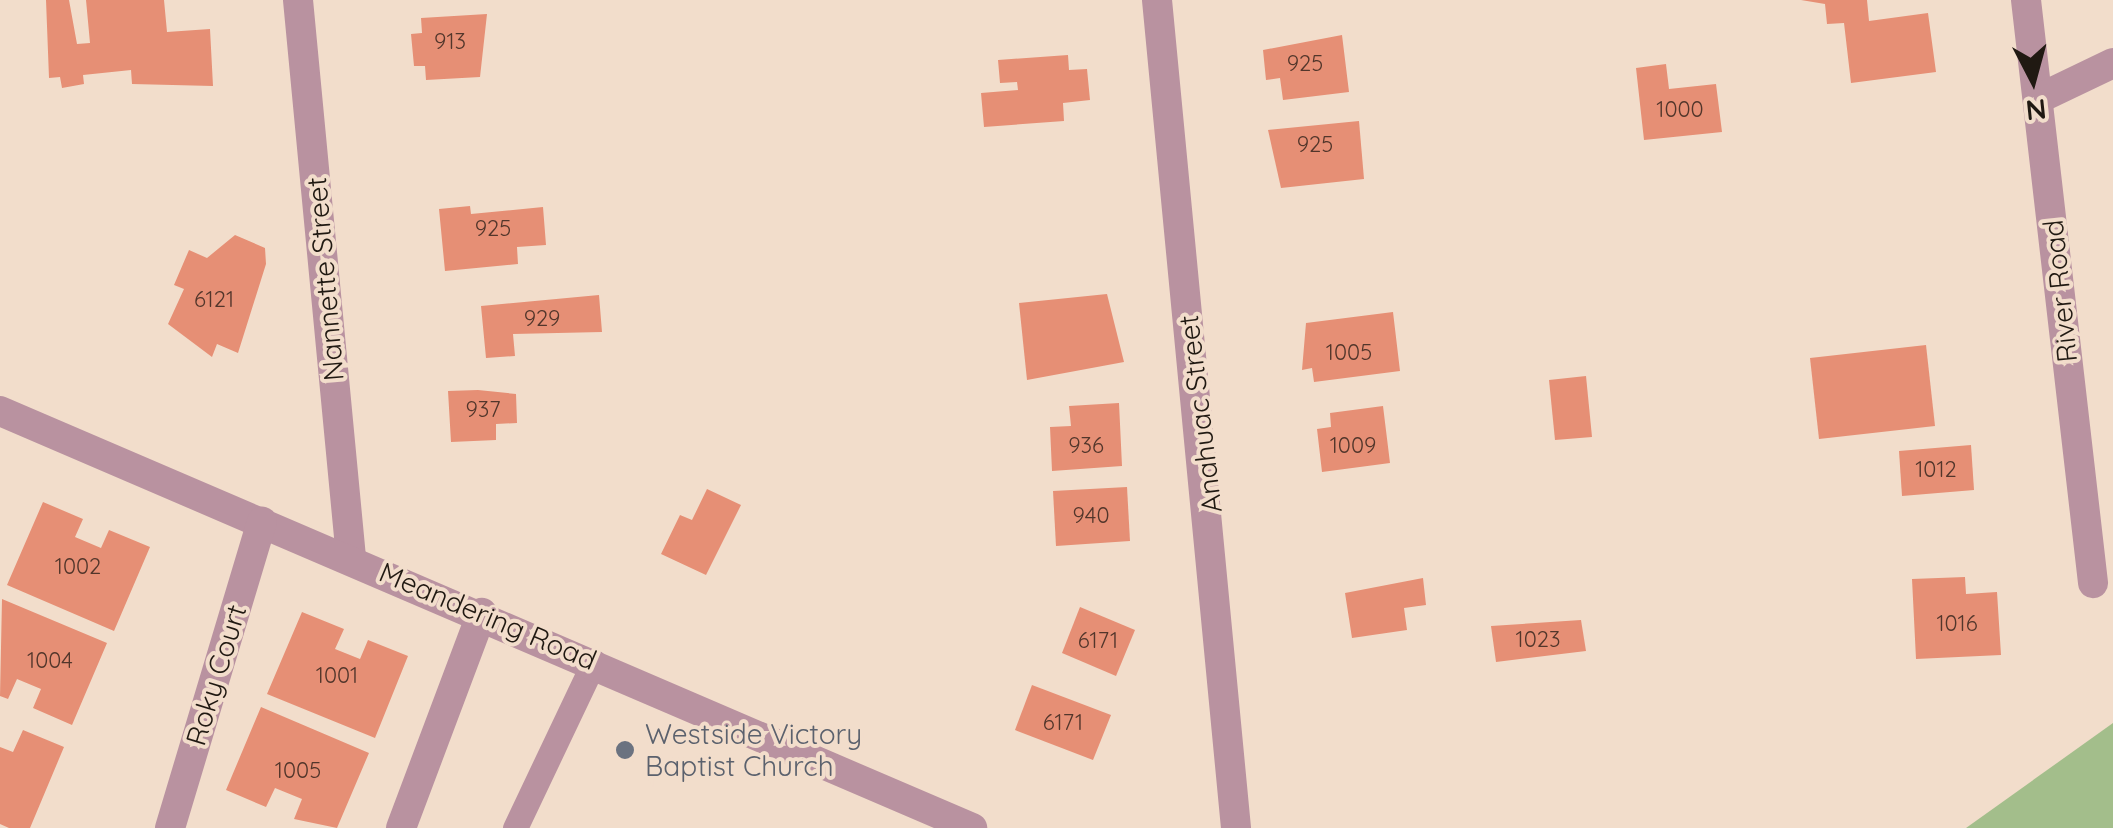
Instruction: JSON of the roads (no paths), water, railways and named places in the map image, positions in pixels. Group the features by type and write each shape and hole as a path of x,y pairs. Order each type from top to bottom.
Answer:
{"street":[{"name":"Nannette Street","path":"298,0 351,558"},
{"name":"Anahuac Street","path":"1157,0 1236,828"},
{"name":"River Road","path":"2026,0 2093,583"},
{"path":"2038,98 2113,63"},
{"name":"Meandering Road","path":"0,412 482,613 972,828"},
{"name":"Roky Court","path":"170,828 262,522"},
{"path":"401,828 482,613"}],"lane":[{"path":"515,828 594,662"}],"place":[{"name":"Westside Victory Baptist Church","path":"625,750"}]}
